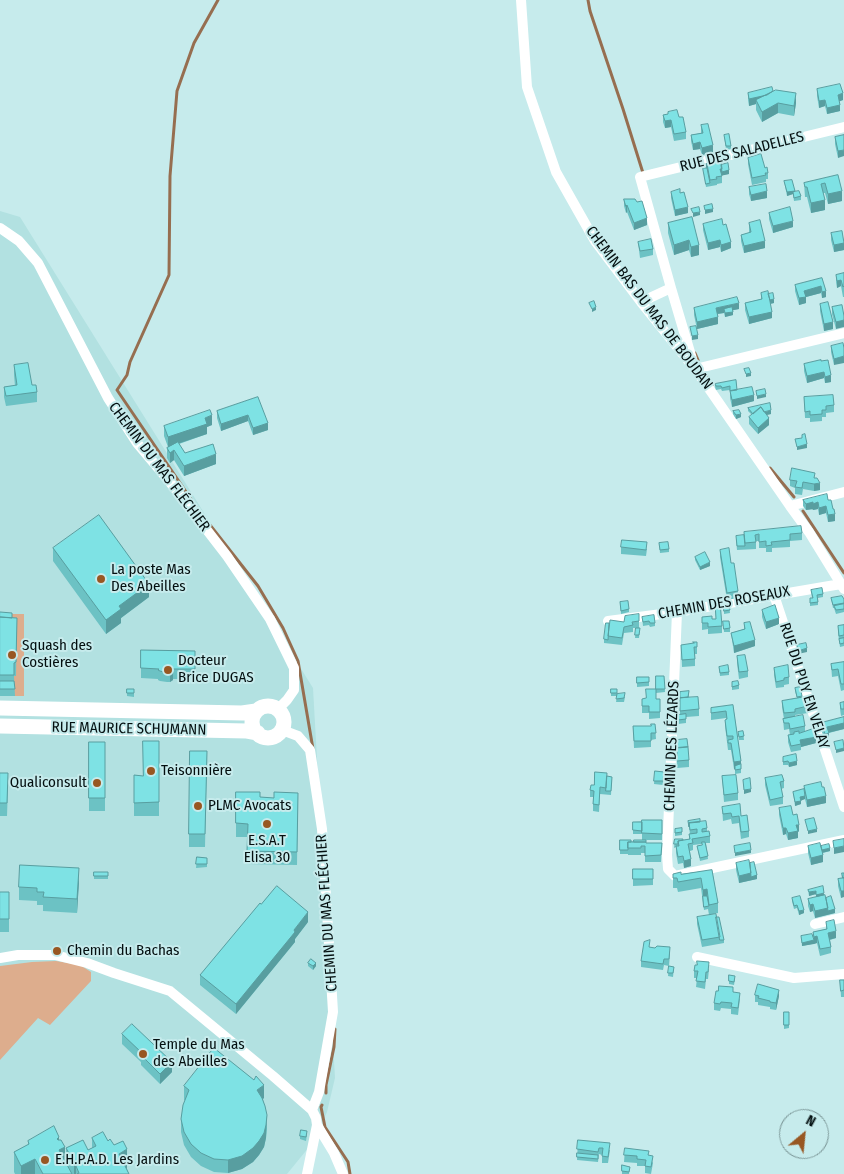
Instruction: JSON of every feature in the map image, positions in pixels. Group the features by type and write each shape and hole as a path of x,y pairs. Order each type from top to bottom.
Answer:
{"main road":[{"path":"267,706 273,706 278,709 284,719 280,733 267,738 258,733 253,724 256,711 267,706"},
{"name":"RUE MAURICE SCHUMANN","path":"0,708 242,713 256,711"},
{"name":"RUE MAURICE SCHUMANN","path":"0,726 247,731 258,733"}],"street":[{"name":"CHEMIN BAS DU MAS DE BOUDAN","path":"520,0 527,87 556,172 595,241 695,369 809,532 842,586"},
{"name":"RUE DES SALADELLES","path":"670,288 640,177 844,127"},
{"name":"CHEMIN DU MAS FLÉCHIER","path":"0,228 19,241 38,263 108,398 138,443 227,556 270,619 294,668 294,690 288,700 278,709"},
{"path":"641,302 670,288 695,369 844,333"},
{"path":"790,506 844,492"},
{"name":"CHEMIN DES ROSEAUX","path":"608,621 842,586"},
{"name":"RUE DU PUY EN VELAY","path":"774,595 844,807"},
{"name":"CHEMIN DES LÉZARDS","path":"677,612 668,869 675,876 844,840"},
{"name":"CHEMIN DU MAS FLÉCHIER","path":"282,730 298,736 310,750 322,829 333,1012 319,1092 312,1110"},
{"path":"815,924 844,916"},
{"path":"0,958 18,955 55,956 87,963 170,991 312,1110 316,1118 316,1125 307,1174"},
{"path":"697,957 794,978 844,974"},
{"path":"316,1125 334,1153 344,1174"}],"shaded area":[{"path":"0,211 20,217 313,688 335,1078 327,1112 314,1141 287,1174 0,1174"},
{"name":"Squash des Costières","path":"0,614 24,614 24,696 0,696"},
{"path":"56,961 80,965 91,972 91,981 50,1025 38,1018 0,1060 0,966"}],"building":[{"path":"840,84 843,93 838,95 840,105 827,108 825,100 819,101 817,89"},
{"path":"772,87 773,91 767,95 749,99 748,93"},
{"path":"776,90 796,93 794,106 778,103 762,112 756,100"},
{"path":"677,110 679,117 683,117 686,132 674,134 671,120 665,121 663,115"},
{"path":"708,124 713,145 702,148 700,142 693,144 691,135 703,133 701,125"},
{"path":"729,134 731,146 726,146 724,135"},
{"path":"844,135 844,150 838,151 835,137"},
{"path":"761,154 768,173 752,178 748,158"},
{"path":"721,161 722,169 720,169 722,176 710,180 707,164"},
{"path":"728,163 729,170 722,172 721,165"},
{"path":"703,168 707,168 710,183 706,184"},
{"path":"838,175 842,191 828,194 825,183 821,184 825,200 811,203 807,187 805,187 804,183"},
{"path":"792,180 795,191 787,192 784,181"},
{"path":"766,184 767,191 751,195 749,187"},
{"path":"680,189 680,193 684,192 688,207 675,210 671,192"},
{"path":"799,191 801,196 794,198 793,192"},
{"path":"624,199 635,199 637,202 642,201 647,218 634,223"},
{"path":"712,204 713,209 705,210 704,206"},
{"path":"699,207 700,212 693,213 691,209"},
{"path":"790,207 793,221 773,226 769,213"},
{"path":"692,217 699,245 691,247 689,240 674,245 668,223"},
{"path":"722,219 723,225 726,224 731,242 721,245 720,240 708,243 703,224"},
{"path":"760,220 765,241 744,246 741,235 751,232 749,223"},
{"path":"842,231 844,243 834,245 831,233"},
{"path":"651,239 653,249 640,251 638,242"},
{"path":"844,273 843,287 841,280 837,281 836,275"},
{"path":"822,278 826,291 822,292 821,286 804,291 806,297 799,298 795,285"},
{"path":"768,291 772,312 749,317 745,303 762,299 761,293"},
{"path":"773,293 774,299 770,300 768,294"},
{"path":"737,297 739,303 716,308 718,317 697,322 694,308"},
{"path":"594,301 596,307 592,309 589,303"},
{"path":"828,302 833,322 824,324 820,304"},
{"path":"842,305 844,320 836,322 832,307"},
{"path":"732,307 733,312 725,313 724,309"},
{"path":"696,326 698,335 692,336 690,327"},
{"path":"843,343 844,356 834,359 831,346"},
{"path":"828,360 831,375 825,377 824,372 807,376 804,364"},
{"path":"28,363 32,385 36,385 37,392 6,396 4,387 17,385 14,365"},
{"path":"749,368 751,373 746,374 744,369"},
{"path":"736,380 737,390 730,391 730,386 722,388 715,384"},
{"path":"752,387 754,395 732,400 730,391"},
{"path":"765,389 766,394 757,396 756,391"},
{"path":"833,395 834,405 826,406 826,410 822,410 822,414 810,415 810,411 805,412 804,397"},
{"path":"258,397 268,423 253,428 248,415 221,424 217,411"},
{"path":"770,403 771,410 764,412 761,407 753,414 748,408"},
{"path":"761,407 769,418 758,428 749,417"},
{"path":"210,410 212,415 205,418 207,424 168,437 164,426"},
{"path":"739,410 741,414 736,415 733,411"},
{"path":"805,434 807,444 797,447 795,439 802,438 802,435"},
{"path":"178,442 185,453 213,444 216,454 184,466 174,450 170,453 167,448"},
{"path":"792,468 815,473 814,478 817,478 820,483 803,482 802,488 795,487 797,481 790,480"},
{"path":"827,494 835,514 828,515 826,506 819,508 818,502 806,504 803,500"},
{"name":"La poste Mas Des Abeilles","path":"99,515 149,584 119,606 121,609 106,620 53,548"},
{"path":"801,526 802,533 790,534 790,540 771,542 772,545 766,546 766,541 759,542 759,534 755,535 756,542 745,543 744,532"},
{"path":"744,535 745,546 737,546 736,536"},
{"path":"622,540 647,542 646,550 621,547"},
{"path":"668,542 669,549 660,550 659,543"},
{"path":"729,548 731,563 734,563 738,591 727,593 720,550"},
{"path":"705,552 710,562 700,567 695,557"},
{"path":"822,588 823,594 817,595 818,602 810,603 810,598 813,598 811,590"},
{"path":"842,596 844,603 833,605 831,598"},
{"path":"628,601 629,609 621,611 620,602"},
{"path":"720,601 722,626 708,627 708,623 702,623 702,617 712,616 712,619 716,619 715,602"},
{"path":"844,604 844,609 836,610 834,606"},
{"path":"775,605 779,618 766,622 762,610"},
{"path":"724,606 729,606 730,610 724,611"},
{"path":"0,612 12,613 12,618 0,617"},
{"path":"639,614 639,621 632,622 633,625 624,627 622,638 608,636 610,620 624,622 625,616"},
{"path":"654,615 655,623 643,622 642,617"},
{"path":"0,617 17,618 14,675 0,675"},
{"path":"723,621 729,621 730,628 724,629"},
{"path":"750,622 755,640 734,646 731,633 745,629 744,623"},
{"path":"606,623 609,623 608,640 604,639"},
{"path":"844,625 844,635 839,636 838,626"},
{"path":"636,628 640,628 639,635 635,635"},
{"path":"844,638 844,643 840,644 839,639"},
{"path":"697,642 697,647 694,647 695,659 682,660 681,645"},
{"path":"806,643 807,648 798,651 797,645"},
{"path":"141,650 195,651 195,669 172,669 167,673 159,669 141,668"},
{"path":"745,655 748,671 739,672 737,656"},
{"path":"844,662 844,684 841,684 838,669 832,670 831,664"},
{"path":"728,665 729,672 720,673 719,667"},
{"path":"788,665 789,677 776,682 774,668"},
{"path":"656,676 664,676 665,689 656,689"},
{"path":"637,677 649,677 649,682 637,683"},
{"path":"0,681 14,681 15,689 0,689"},
{"path":"738,681 739,685 732,687 732,682"},
{"path":"800,687 802,696 797,697 795,688"},
{"path":"127,689 134,689 134,693 127,693"},
{"path":"611,689 617,689 617,693 611,693"},
{"path":"646,689 656,689 656,699 660,699 660,712 649,712 649,706 642,706 642,699 646,698"},
{"path":"689,691 688,697 680,698 680,692"},
{"path":"625,693 624,698 616,699 617,694"},
{"path":"698,697 699,709 680,711 680,698"},
{"path":"805,697 808,706 795,709 795,712 784,713 782,701"},
{"path":"844,702 844,709 841,709 840,703"},
{"path":"733,705 741,761 734,762 731,743 728,743 728,740 733,739 733,736 727,736 726,711 711,713 711,708"},
{"path":"686,714 686,719 678,720 678,715"},
{"path":"803,715 805,726 790,729 789,723 784,723 783,719"},
{"path":"844,717 844,723 827,727 829,733 825,734 821,723"},
{"path":"651,724 655,724 656,733 651,733 651,741 634,741 633,726 651,726"},
{"path":"813,729 816,737 800,740 801,744 791,746 788,735 794,734 794,732 799,731 799,733"},
{"path":"743,731 744,736 739,737 738,732"},
{"path":"687,739 688,747 677,748 677,740"},
{"path":"843,740 844,748 836,750 834,742"},
{"name":"Teisonnière","path":"143,741 159,741 159,802 134,803 134,775 143,776"},
{"name":"Qualiconsult","path":"89,742 105,742 105,798 89,798"},
{"path":"688,747 689,760 677,761 677,748"},
{"name":"PLMC Avocats","path":"190,751 207,751 205,834 189,834"},
{"path":"796,754 797,761 783,762 783,757"},
{"path":"741,764 741,769 735,770 735,766"},
{"path":"655,771 664,772 663,781 654,781"},
{"path":"595,772 607,773 606,788 600,787 599,805 593,804 594,791 590,790 591,785 594,785"},
{"path":"0,773 8,773 7,803 0,803"},
{"path":"736,775 738,793 724,795 722,776"},
{"path":"782,775 784,781 780,782 783,797 770,800 765,778"},
{"path":"607,776 612,777 611,791 606,791"},
{"path":"750,778 751,789 744,790 743,780"},
{"path":"821,782 826,796 807,800 804,786"},
{"path":"804,789 805,796 800,797 801,801 795,802 793,792"},
{"name":"E.S.A.T Elisa 30","path":"236,792 260,792 260,797 274,798 274,792 298,793 297,852 247,851 248,824 236,823"},
{"path":"740,804 741,816 747,815 749,831 741,832 739,816 732,817 731,813 723,814 722,807"},
{"path":"791,806 793,815 797,814 799,825 796,825 798,831 788,833 786,828 783,828 779,808"},
{"path":"814,818 817,829 808,831 805,820"},
{"path":"700,819 700,822 689,823 689,827 688,821"},
{"path":"642,820 662,820 662,834 642,833"},
{"path":"706,821 707,828 702,829 702,832 709,831 710,836 692,839 693,843 688,844 691,859 684,861 683,856 678,857 676,846 679,846 678,841 690,839 689,834 697,833 697,829 690,830 689,823"},
{"path":"633,822 642,822 642,831 633,830"},
{"path":"682,828 682,832 675,833 675,829"},
{"path":"675,839 683,840 678,841 678,844 674,844"},
{"path":"844,839 844,846 834,848 833,841"},
{"path":"620,840 631,840 631,842 628,842 628,850 620,850"},
{"path":"634,840 646,840 646,842 634,842"},
{"path":"628,842 662,843 661,855 645,856 645,846 641,846 641,848 628,848"},
{"path":"702,842 705,842 708,856 700,858 697,846 702,845"},
{"path":"750,843 751,850 735,853 734,846"},
{"path":"820,843 823,855 811,858 808,846"},
{"path":"829,844 830,848 822,850 821,846"},
{"path":"197,857 207,858 207,864 196,864"},
{"path":"749,860 751,873 739,876 736,863"},
{"path":"754,862 757,875 751,877 750,863"},
{"path":"20,865 79,868 77,899 43,897 44,892 37,892 37,888 19,887"},
{"path":"633,869 653,869 653,879 633,879"},
{"path":"712,870 718,903 709,905 707,889 703,890 701,878 678,882 677,878 673,878 673,874 681,872 681,874"},
{"path":"94,872 108,872 108,876 94,876"},
{"path":"844,878 844,891 841,891 838,879"},
{"path":"277,886 308,912 294,930 295,932 236,1004 200,975 260,903"},
{"path":"823,886 824,893 816,895 816,891 809,892 808,890"},
{"path":"0,892 9,892 9,919 0,919"},
{"path":"825,895 828,908 815,911 813,904 810,905 808,899"},
{"path":"703,896 707,896 709,906 704,907"},
{"path":"800,896 804,910 799,911 797,905 794,906 792,898"},
{"path":"831,896 835,909 828,911 826,898"},
{"path":"716,914 720,937 702,940 697,917"},
{"path":"716,917 719,917 724,940 720,940"},
{"path":"834,920 836,931 828,933 831,947 820,949 817,936 814,937 813,932 827,929 826,922"},
{"path":"812,934 814,940 802,943 801,936"},
{"path":"650,940 649,947 670,947 669,959 664,959 663,964 641,961 644,942"},
{"path":"311,959 316,963 313,966 308,963"},
{"path":"697,961 709,962 705,982 696,981 698,971 694,971"},
{"path":"669,966 674,967 673,973 668,973"},
{"path":"729,975 735,976 734,982 729,981"},
{"path":"840,980 844,980 844,990 841,991"},
{"path":"758,984 779,990 776,1003 758,998 759,996 755,995"},
{"path":"719,986 733,987 733,992 740,993 738,1008 731,1007 732,1003 714,1003"},
{"path":"784,1012 789,1012 789,1025 784,1025"},
{"path":"132,1024 172,1062 160,1074 122,1034"},
{"path":"214,1048 254,1080 256,1076 264,1085 257,1090 262,1098 267,1115 264,1133 253,1148 242,1156 228,1160 214,1159 201,1153 191,1144 184,1132 181,1119 183,1105 189,1090 184,1086"},
{"path":"54,1126 59,1137 57,1139 61,1140 65,1147 59,1150 72,1174 43,1174 35,1159 21,1166 14,1152 29,1144 28,1141"},
{"path":"301,1130 307,1131 306,1137 300,1136"},
{"path":"103,1132 108,1141 110,1139 114,1145 123,1141 127,1149 119,1154 129,1174 77,1174 79,1173 76,1166 78,1164 76,1161 74,1162 66,1148 83,1140 88,1150 96,1146 92,1138"},
{"path":"578,1140 610,1143 608,1157 602,1156 603,1148 599,1148 598,1152 577,1149"},
{"path":"625,1148 649,1151 648,1155 653,1156 651,1167 645,1166 646,1160 637,1159 637,1156 624,1155"},
{"path":"577,1153 598,1155 598,1159 577,1157"},
{"path":"622,1165 630,1167 629,1172 622,1171"}],"waterway":[{"path":"218,0 194,43 177,91 170,176 169,275 130,362 127,375 117,390 199,511 258,586 283,628 298,661 313,749"},
{"path":"588,0 643,173"},
{"path":"695,353 698,360"},
{"path":"706,375 712,385"},
{"path":"770,468 794,497"},
{"path":"803,511 844,573"},
{"path":"326,1093 334,1047 335,1029"},
{"path":"322,1105 325,1127 348,1162 350,1174"}],"place":[{"name":"La poste Mas Des Abeilles","path":"101,579"},
{"name":"Squash des Costières","path":"12,655"},
{"name":"Docteur Brice DUGAS","path":"168,670"},
{"name":"Teisonnière","path":"151,771"},
{"name":"Qualiconsult","path":"97,783"},
{"name":"PLMC Avocats","path":"198,806"},
{"name":"E.S.A.T Elisa 30","path":"267,824"},
{"name":"Chemin du Bachas","path":"57,951"},
{"name":"Temple du Mas des Abeilles","path":"143,1054"},
{"name":"E.H.P.A.D. Les Jardins","path":"45,1160"}]}
